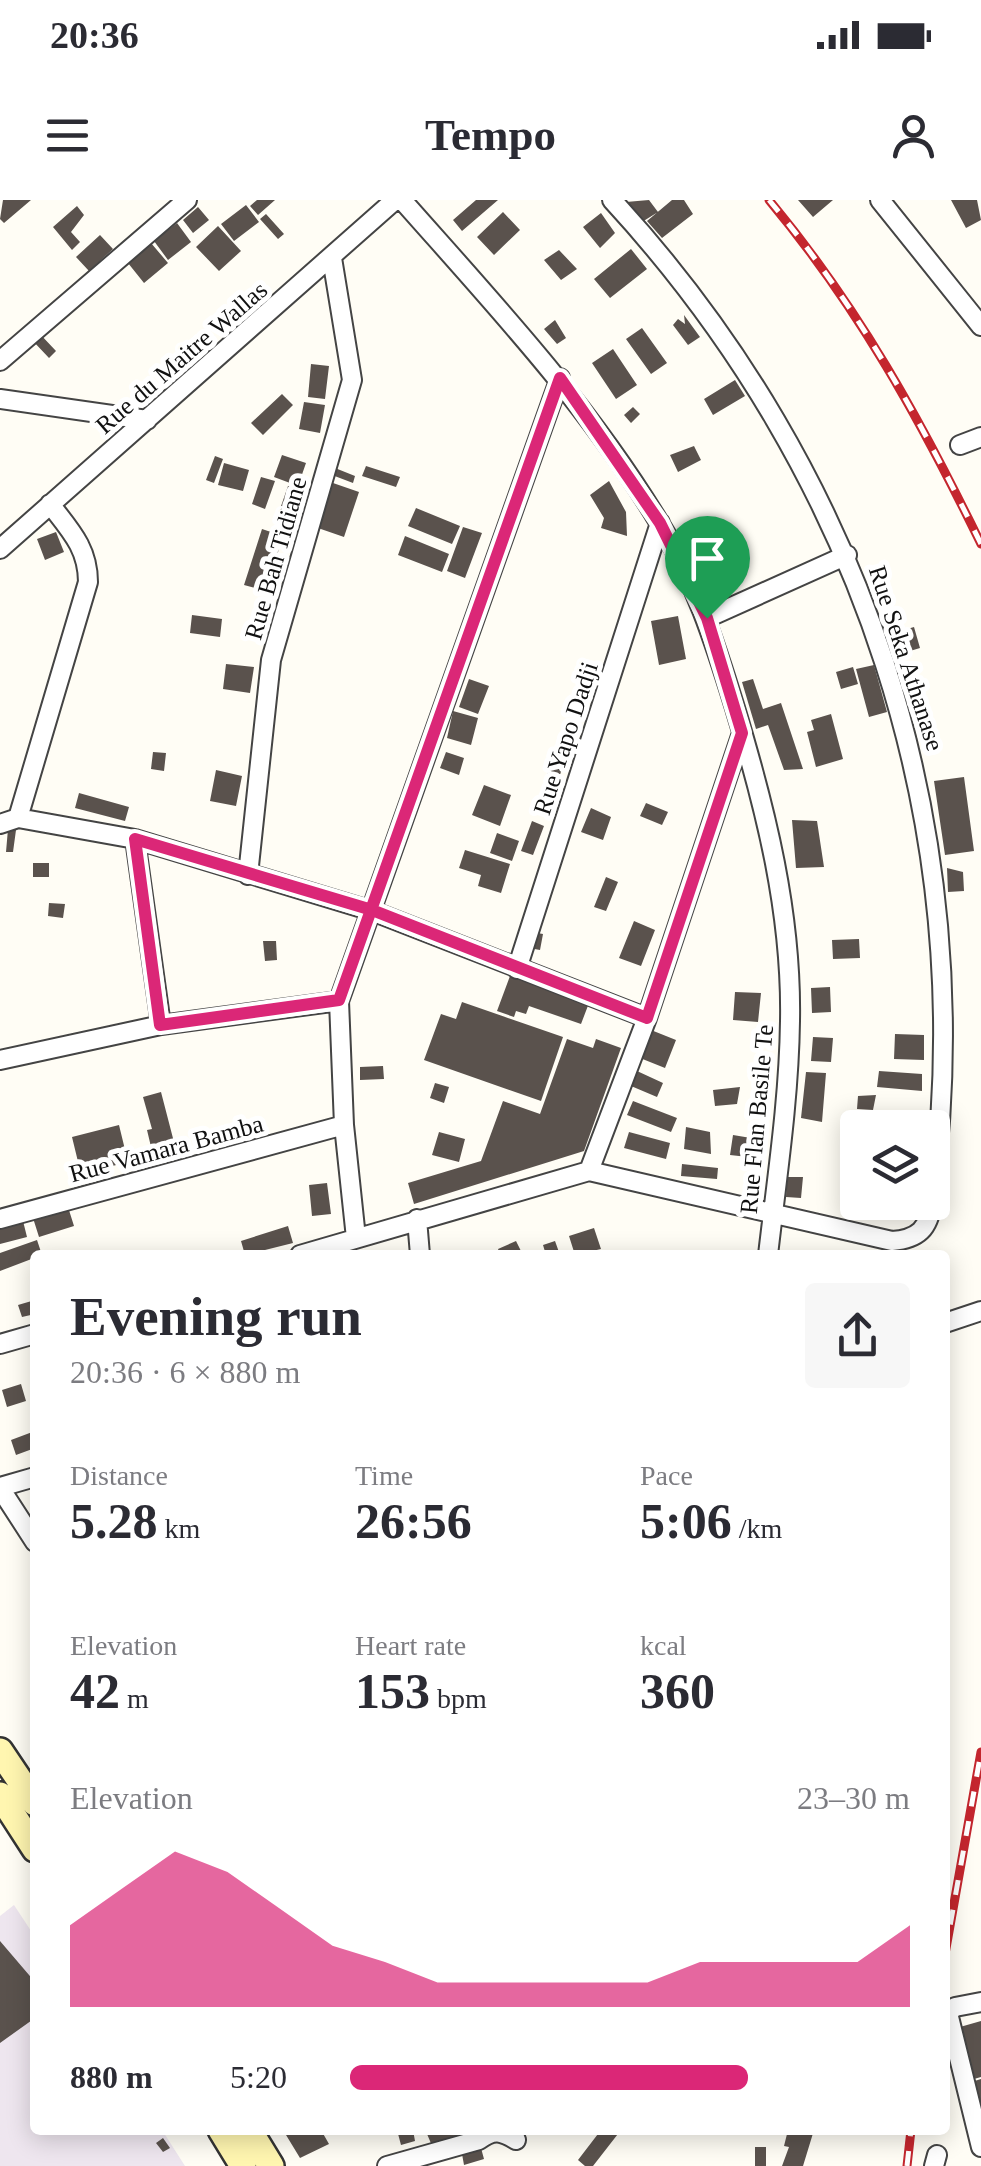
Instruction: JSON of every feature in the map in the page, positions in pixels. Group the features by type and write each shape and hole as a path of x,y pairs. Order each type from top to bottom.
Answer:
{"main road":[{"path":"0,1751 30,1796"},
{"path":"0,1796 30,1841"},
{"path":"223,2135 242,2166"},
{"path":"252,2135 270,2166"}],"street":[{"path":"0,361 187,200"},
{"name":"Rue du Maitre Wallas","path":"0,550 398,200"},
{"name":"Rue Flan Basile Te","path":"398,200 560,378 660,523 707,618 742,733 779,878 788,972 787,1095 769,1250"},
{"name":"Rue Seka Athanase","path":"612,200 711,321 764,394 847,555 898,697 920,783 945,946 942,1110"},
{"path":"880,200 981,326"},
{"name":"Rue Bah Tidiane","path":"248,876 271,660 352,380 332,258"},
{"path":"356,1238 344,1126 339,1000 560,378"},
{"path":"0,400 147,420"},
{"path":"960,445 981,437"},
{"path":"50,504 88,560 88,582 9,821 135,839 248,876 372,910 647,1018"},
{"name":"Rue Yapo Dadji","path":"517,968 660,523"},
{"path":"707,618 847,555"},
{"path":"588,1171 647,1018 742,733"},
{"path":"135,839 160,1025"},
{"path":"0,1060 160,1025 339,1000"},
{"name":"Rue Vamara Bamba","path":"0,1219 344,1126"},
{"name":"Rue Seka Athanase","path":"316,1250 588,1171 892,1241 912,1240 929,1220"},
{"path":"417,1220 420,1250"},
{"path":"950,1321 981,1312"},
{"path":"0,1344 30,1335"},
{"path":"30,1478 0,1488 30,1534"},
{"path":"950,2011 954,2006 981,2002"},
{"path":"950,2022 981,2146"},
{"path":"387,2166 480,2135"},
{"path":"508,2135 516,2140"}],"shaded area":[{"path":"14,1905 30,1929 30,2135 165,2135 185,2166 0,2166 0,1916"}],"building":[{"path":"3,200 31,200 4,223 0,219"},
{"path":"257,200 275,200 258,215 250,206"},
{"path":"476,200 498,200 462,231 453,220"},
{"path":"649,200 658,212 642,222 626,202"},
{"path":"672,200 684,200 693,214 662,238 647,221"},
{"path":"798,200 833,200 813,217"},
{"path":"951,200 977,200 981,220 966,228"},
{"path":"246,205 259,222 234,241 221,224"},
{"path":"77,206 84,215 71,232 80,242 72,250 53,227"},
{"path":"198,207 209,220 193,233 183,220"},
{"path":"503,212 520,230 494,255 477,237"},
{"path":"601,213 615,233 600,248 583,227"},
{"path":"266,214 284,234 278,239 260,219"},
{"path":"177,223 191,242 168,260 154,241"},
{"path":"218,226 241,251 219,271 196,247"},
{"path":"100,235 113,249 89,271 76,257"},
{"path":"151,243 168,263 144,283 128,263"},
{"path":"631,249 647,269 610,298 594,279"},
{"path":"559,250 577,269 561,280 544,260"},
{"path":"684,315 700,337 688,345 673,325 678,319 685,324"},
{"path":"555,320 566,338 557,344 544,329"},
{"path":"642,328 667,363 651,374 626,339"},
{"path":"39,333 56,351 49,358 32,340"},
{"path":"613,349 637,385 616,399 592,363"},
{"path":"311,364 329,366 325,399 308,397"},
{"path":"735,380 745,396 713,415 704,399"},
{"path":"282,394 293,405 263,435 251,423"},
{"path":"304,402 325,405 320,433 299,429"},
{"path":"633,407 640,414 631,423 624,415"},
{"path":"694,446 701,460 678,472 670,455"},
{"path":"282,455 306,463 298,486 274,477"},
{"path":"215,456 223,459 214,483 206,480"},
{"path":"224,463 249,470 243,491 218,485"},
{"path":"366,466 400,477 396,487 362,476"},
{"path":"335,468 355,476 353,483 332,475"},
{"path":"261,477 275,481 265,509 252,504"},
{"path":"609,481 626,512 627,536 601,528 604,518 590,495"},
{"path":"333,483 359,492 344,537 318,528"},
{"path":"288,486 297,489 289,512 280,509"},
{"path":"416,508 460,526 452,544 408,526"},
{"path":"463,527 482,533 465,578 447,571"},
{"path":"262,529 283,536 266,591 244,585"},
{"path":"56,532 64,552 45,560 37,539"},
{"path":"405,536 449,554 442,572 398,555"},
{"path":"192,615 222,619 220,637 190,633"},
{"path":"678,616 686,659 659,665 651,621"},
{"path":"914,627 920,648 900,654 894,633"},
{"path":"226,664 254,667 250,693 223,689"},
{"path":"874,665 887,712 869,717 856,669"},
{"path":"853,667 858,684 841,689 836,672"},
{"path":"469,679 489,686 478,714 459,707"},
{"path":"753,679 763,709 781,703 803,769 784,770 768,725 756,729 742,682"},
{"path":"453,711 478,718 471,745 447,738"},
{"path":"831,714 843,759 816,767 807,732 814,730 811,720"},
{"path":"153,752 166,753 164,771 151,769"},
{"path":"446,752 464,758 459,775 440,768"},
{"path":"552,757 564,761 556,789 544,785"},
{"path":"216,770 242,776 236,806 210,801"},
{"path":"964,777 974,851 945,855 934,781"},
{"path":"484,785 511,795 500,826 472,815"},
{"path":"79,793 129,807 125,821 75,808"},
{"path":"646,803 668,812 662,825 640,816"},
{"path":"591,808 611,817 603,840 581,832"},
{"path":"792,820 817,821 824,867 796,868"},
{"path":"532,821 544,826 533,855 521,851"},
{"path":"8,829 16,830 13,852 6,852"},
{"path":"497,833 519,841 512,861 490,853"},
{"path":"465,850 510,864 501,893 478,886 481,875 459,868"},
{"path":"33,863 49,863 49,877 33,877"},
{"path":"947,868 963,872 964,891 948,892"},
{"path":"606,877 618,882 606,911 594,907"},
{"path":"49,903 65,904 63,918 48,916"},
{"path":"634,921 655,930 641,966 619,958"},
{"path":"532,932 543,934 540,950 529,948"},
{"path":"859,939 860,958 833,959 832,940"},
{"path":"263,941 276,941 277,960 265,961"},
{"path":"510,976 589,1003 581,1024 529,1006 526,1014 516,1011 514,1017 497,1011"},
{"path":"830,987 831,1012 812,1013 811,988"},
{"path":"735,992 761,993 758,1022 733,1020"},
{"path":"462,1002 563,1037 541,1101 424,1060 441,1014 456,1019"},
{"path":"651,1030 676,1040 665,1068 640,1058"},
{"path":"895,1034 924,1035 924,1060 894,1059"},
{"path":"813,1037 833,1038 831,1062 811,1061"},
{"path":"567,1039 593,1048 596,1039 621,1048 584,1151 414,1204 408,1183 481,1161 503,1101 540,1114"},
{"path":"383,1066 384,1079 360,1080 360,1067"},
{"path":"637,1071 663,1083 657,1097 631,1086"},
{"path":"879,1071 922,1074 922,1091 877,1087"},
{"path":"806,1072 826,1073 822,1122 801,1118"},
{"path":"435,1083 449,1087 444,1103 430,1098"},
{"path":"740,1087 737,1104 715,1106 713,1090"},
{"path":"161,1092 175,1146 152,1151 147,1130 152,1129 143,1097"},
{"path":"876,1095 873,1110 857,1109 858,1096"},
{"path":"633,1101 677,1118 671,1132 627,1115"},
{"path":"119,1125 128,1162 81,1174 72,1137"},
{"path":"686,1127 710,1132 711,1154 684,1149"},
{"path":"439,1132 465,1139 459,1162 432,1155"},
{"path":"629,1132 670,1143 666,1159 624,1148"},
{"path":"733,1135 751,1138 748,1157 730,1155"},
{"path":"682,1164 718,1168 717,1179 681,1176"},
{"path":"787,1177 803,1177 801,1198 786,1197"},
{"path":"327,1183 331,1214 312,1216 309,1185"},
{"path":"68,1207 74,1226 39,1237 33,1218"},
{"path":"23,1221 27,1237 0,1244 0,1227"},
{"path":"288,1226 293,1243 265,1250 244,1250 241,1241"},
{"path":"594,1228 601,1249 573,1250 569,1236"},
{"path":"37,1240 40,1250 30,1250 30,1260 0,1271 0,1253"},
{"path":"516,1241 520,1250 498,1250"},
{"path":"555,1241 558,1250 544,1250 543,1245"},
{"path":"30,1301 30,1315 22,1317 18,1305"},
{"path":"21,1384 26,1401 7,1407 2,1390"},
{"path":"30,1433 30,1450 16,1455 11,1440"},
{"path":"0,1941 30,1976 30,2022 0,2043"},
{"path":"981,2021 981,2077 967,2081 953,2029"},
{"path":"981,2079 981,2125 968,2083"},
{"path":"286,2135 324,2135 329,2144 300,2158"},
{"path":"398,2135 414,2135 415,2141 401,2145"},
{"path":"427,2135 464,2135 433,2148"},
{"path":"597,2135 617,2135 593,2166 578,2160"},
{"path":"787,2135 812,2135 803,2166 782,2166 789,2147 784,2146"},
{"path":"163,2138 170,2148 163,2152 156,2143"},
{"path":"755,2147 766,2147 766,2166 755,2166"},
{"path":"481,2148 484,2159 464,2165 462,2154"}],"railway":[{"path":"769,200 860,323 935,453 981,544"},
{"path":"950,1926 981,1752"},
{"path":"907,2166 910,2135"}],"route":[{"path":"707,618 660,523 560,378 372,910 339,1000 160,1025 135,839 248,876 372,910 647,1018 742,733 707,618"}]}
